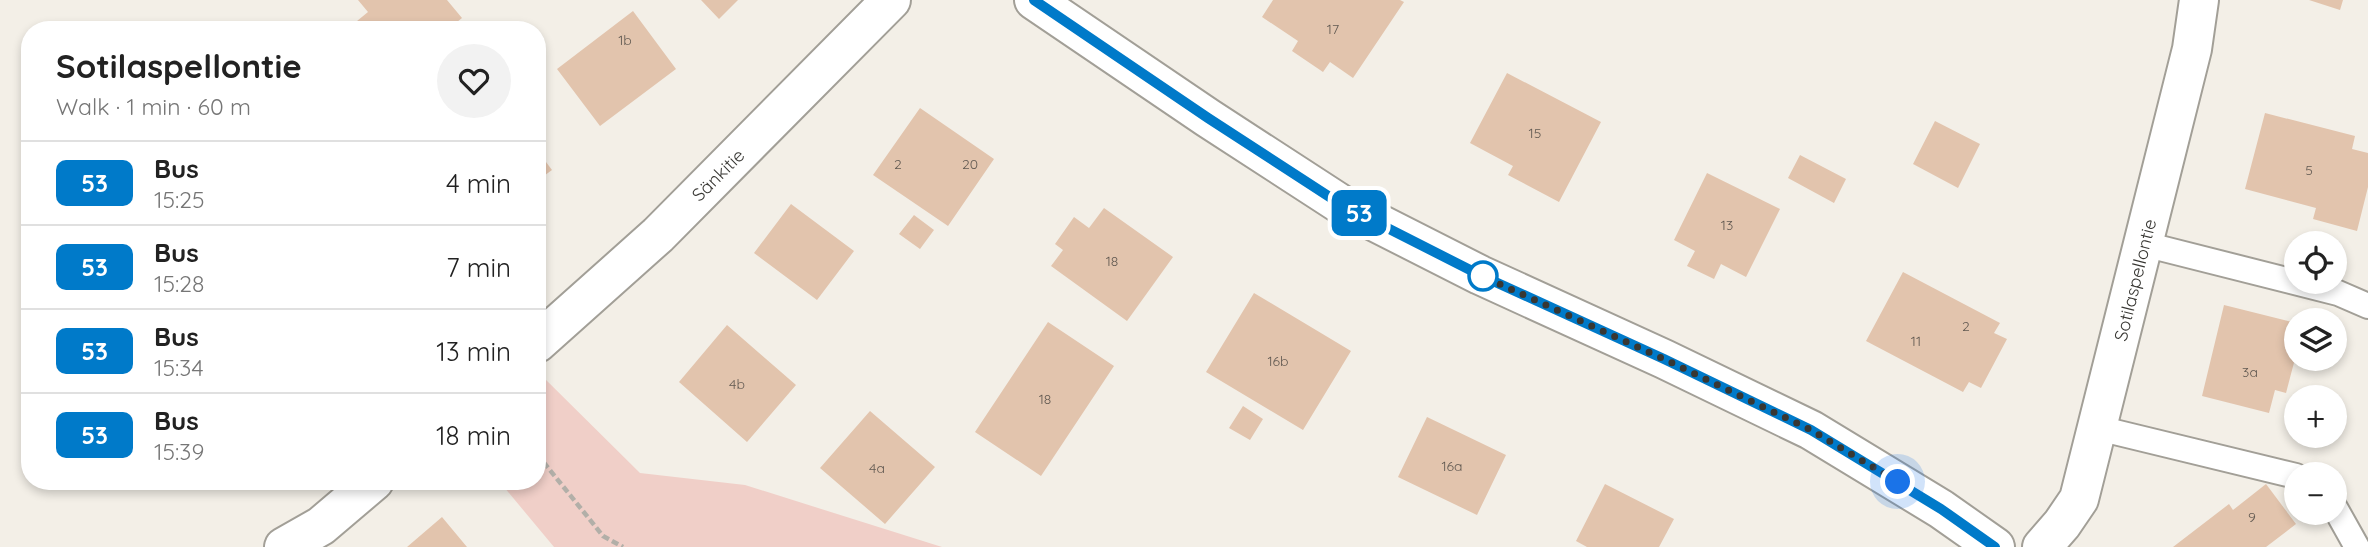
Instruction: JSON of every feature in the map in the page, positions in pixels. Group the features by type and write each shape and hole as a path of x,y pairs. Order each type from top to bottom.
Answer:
{"street":[{"name":"Sänkitie","path":"546,334 658,235 891,0"},
{"path":"1034,0 1342,205 1480,275 1811,430 1941,509 1996,547"},
{"name":"Sotilaspellontie","path":"2042,547 2079,499 2192,49 2199,0"},
{"path":"284,547 321,526 363,490"}],"lane":[{"path":"2144,244 2338,293 2368,306"},
{"path":"2098,428 2284,474"},
{"path":"2345,525 2357,547"}],"path":[{"path":"546,465 603,536 623,547"}],"shaded area":[{"path":"546,380 640,473 745,485 942,547 554,547 506,490 546,490"}],"building":[{"path":"358,0 447,0 462,18 458,21 357,21 368,12"},
{"path":"701,0 738,0 719,19"},
{"path":"1273,0 1404,2 1353,78 1330,62 1323,72 1292,51 1298,41 1262,17"},
{"path":"2309,0 2343,0 2340,10"},
{"path":"633,11 676,69 600,126 557,69"},
{"path":"1507,73 1601,122 1559,202 1508,175 1513,166 1470,143"},
{"path":"920,108 994,159 948,226 873,175"},
{"path":"2265,113 2355,136 2352,149 2368,153 2368,187 2357,231 2313,219 2316,208 2245,189"},
{"path":"1935,121 1980,144 1958,188 1913,164"},
{"path":"1800,155 1846,179 1834,203 1788,178"},
{"path":"546,162 552,170 546,174"},
{"path":"1707,173 1780,209 1746,277 1721,264 1714,279 1687,266 1695,251 1674,240"},
{"path":"791,204 854,251 817,300 754,253"},
{"path":"1104,208 1173,257 1127,321 1051,266 1063,250 1055,244 1074,217 1089,228"},
{"path":"914,215 934,230 920,249 899,234"},
{"path":"1903,272 2000,323 1994,333 2007,339 1981,388 1969,382 1963,392 1866,341"},
{"path":"1254,293 1351,351 1303,430 1206,372"},
{"path":"2224,305 2284,320 2284,371 2292,371 2288,385 2284,385 2284,392 2275,390 2269,413 2202,396"},
{"path":"1048,322 1114,366 1041,476 975,432"},
{"path":"727,325 796,385 747,442 679,382"},
{"path":"1243,406 1263,419 1250,440 1229,428"},
{"path":"870,411 935,467 885,524 820,468"},
{"path":"1427,417 1506,455 1477,515 1398,477"},
{"path":"1605,484 1674,519 1659,547 1587,547 1576,541"},
{"path":"2266,484 2284,508 2284,525 2295,525 2266,547 2173,547 2229,504 2233,510"},
{"path":"442,517 467,547 407,547"}],"bus line":[{"name":"53","path":"1034,0 1342,205 1480,275 1811,430 1941,509 1995,547"}],"route":[{"path":"1483,276 1480,275 1811,430 1898,482"}]}
